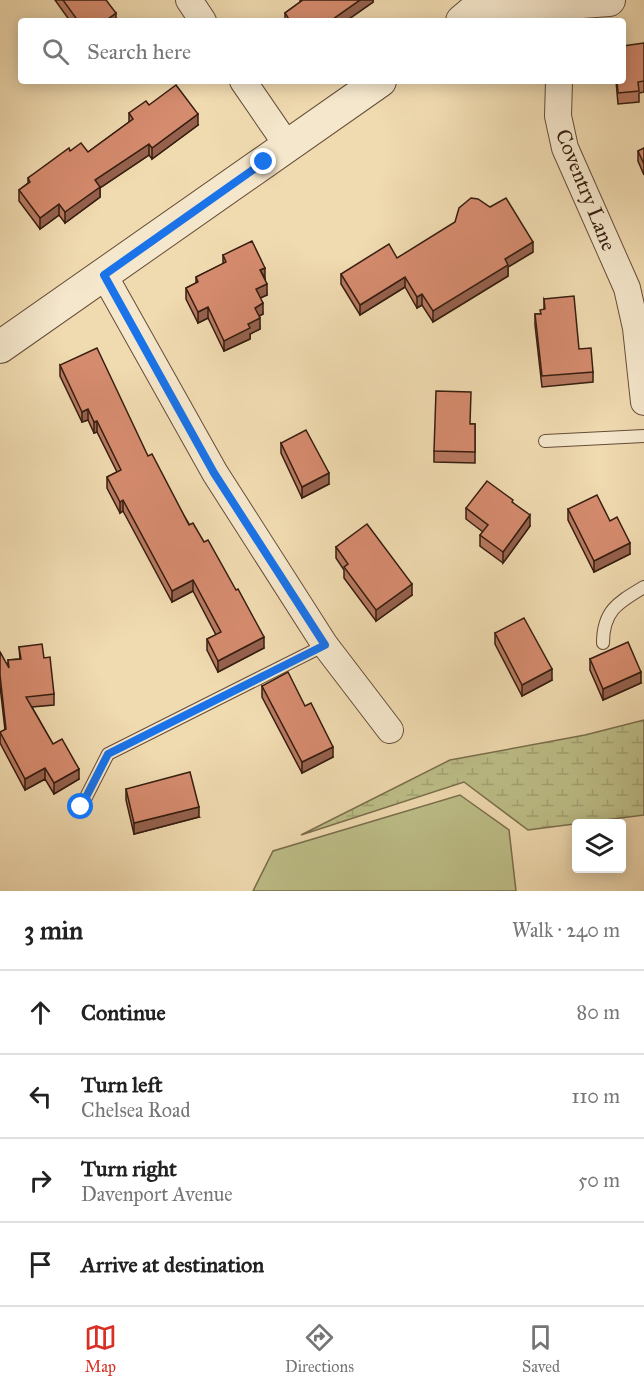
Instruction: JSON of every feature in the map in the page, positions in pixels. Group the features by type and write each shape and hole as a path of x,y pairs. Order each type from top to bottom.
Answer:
{"street":[{"path":"189,0 200,18"},
{"path":"478,8 568,12 609,0"},
{"path":"245,84 287,145"},
{"path":"0,347 376,84"},
{"name":"Coventry Lane","path":"559,84 558,116 565,148 627,288 636,328 644,402"},
{"path":"104,275 214,473 325,645 390,730"}],"lane":[{"path":"545,441 644,436"},
{"path":"603,643 605,623 610,611 644,586"},
{"path":"81,807 108,754 325,645"}],"green space":[{"path":"644,720 644,815 613,819 572,819 572,824 528,830 464,782 301,835 450,760 585,735"},
{"path":"460,795 509,830 516,891 253,891 273,851"}],"building":[{"path":"63,0 106,0 116,13 109,18 76,18"},
{"path":"303,0 360,0 334,18 288,18 285,13"},
{"path":"644,43 644,81 638,82 639,91 618,93 617,84 626,84 626,46"},
{"path":"176,85 198,114 152,148 149,144 95,180 100,187 65,212 59,204 40,218 19,190 30,182 28,178 69,148 70,151 81,143 88,152 133,119 129,113 146,101 149,105"},
{"path":"644,148 644,164 638,151"},
{"path":"471,198 478,199 490,207 506,198 533,242 505,259 508,265 433,311 422,294 417,297 405,277 360,305 341,274 389,244 397,258 455,222 459,208"},
{"path":"252,241 265,268 260,270 267,284 256,289 263,303 255,308 260,318 248,324 250,328 224,341 208,307 198,312 186,288 198,282 196,277 226,262 223,255"},
{"path":"574,296 579,349 591,348 593,372 542,376 535,314 541,314 540,310 545,309 544,299"},
{"path":"97,348 148,456 152,454 189,525 193,523 204,542 208,540 264,637 218,661 207,639 221,632 193,580 172,591 123,500 120,502 107,477 121,470 97,421 94,422 88,409 82,412 60,365"},
{"path":"436,391 471,392 470,424 475,424 475,452 434,451"},
{"path":"306,430 329,473 302,487 281,443"},
{"path":"487,481 530,515 503,552 480,535 488,525 466,508"},
{"path":"597,495 610,521 617,517 630,543 594,561 568,509"},
{"path":"367,524 412,584 376,610 344,567 348,564 336,547"},
{"path":"524,618 552,669 522,685 495,633"},
{"path":"628,642 641,672 603,689 590,659"},
{"path":"42,644 44,658 50,657 54,694 26,697 53,744 62,739 79,769 54,783 45,768 25,779 0,732 6,729 0,652 9,668 8,660 21,659 19,647"},
{"path":"288,672 305,706 311,703 333,747 302,762 262,686"},
{"path":"190,772 199,807 134,823 126,789"}],"route":[{"path":"81,807 108,754 325,645 214,473 104,275 264,162"}]}
